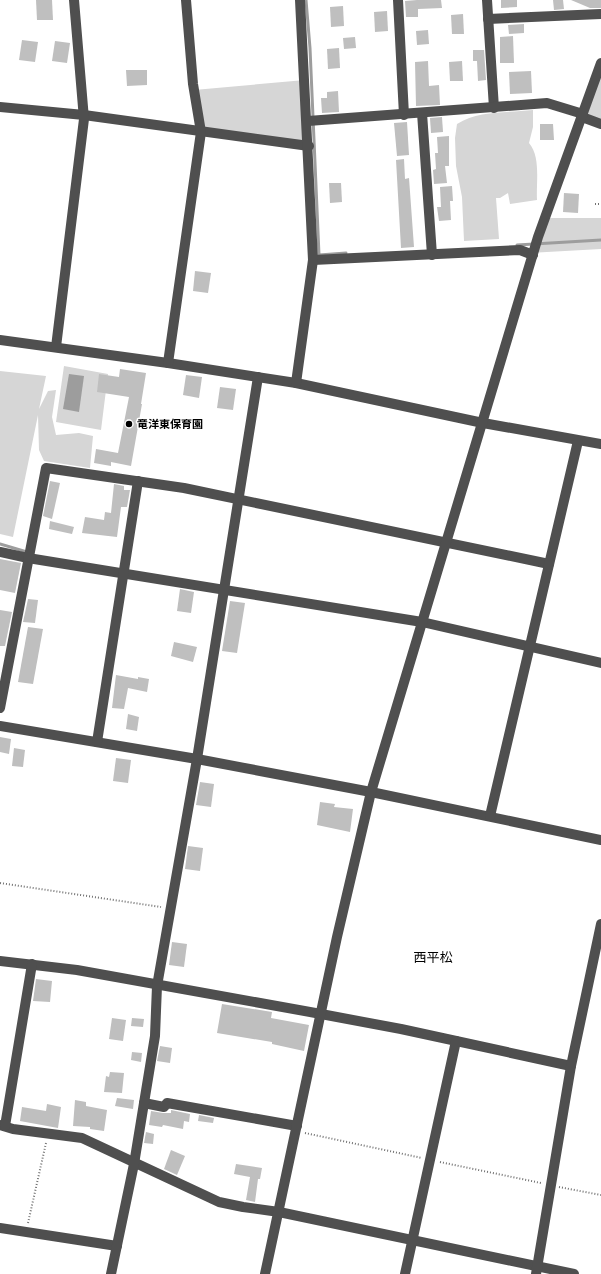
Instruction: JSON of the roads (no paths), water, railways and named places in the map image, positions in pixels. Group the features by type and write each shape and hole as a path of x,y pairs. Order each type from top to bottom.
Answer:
{"street":[{"path":"56,347 84,115 74,0"},
{"path":"168,363 201,132 193,84 186,0"},
{"path":"296,383 313,260 308,121 300,0"},
{"path":"398,0 404,115"},
{"path":"487,0 494,108"},
{"path":"488,19 601,14"},
{"path":"265,1274 371,792 533,255 601,63"},
{"path":"308,121 404,115 547,103 582,115 601,124"},
{"path":"0,107 84,115 309,146"},
{"path":"422,113 432,255"},
{"path":"313,260 520,250 533,255"},
{"path":"0,340 168,363 296,383 483,423 601,444"},
{"path":"111,1274 134,1164 155,1036 157,986 197,759 258,377"},
{"path":"490,816 578,441"},
{"path":"0,708 46,468 184,488 549,564"},
{"path":"97,742 138,481"},
{"path":"0,552 28,558 422,622 601,663"},
{"path":"0,726 197,759 371,792 601,840"},
{"path":"537,1270 571,1066 601,924"},
{"path":"0,960 77,970 157,986 321,1014 571,1066"},
{"path":"32,964 3,1126 82,1138 134,1164 219,1202 243,1208 278,1212 413,1240 537,1270 574,1274"},
{"path":"405,1274 456,1041"},
{"path":"144,1103 164,1107 167,1103 297,1128"},
{"path":"0,1228 117,1246"}],"waterway":[{"path":"306,0 310,48 319,255 346,253"},
{"path":"517,245 601,240"},
{"path":"0,544 27,552"}],"place":[{"name":"竜洋東保育園","path":"129,424"}],"district":[{"name":"西平松","path":"433,957"}]}
